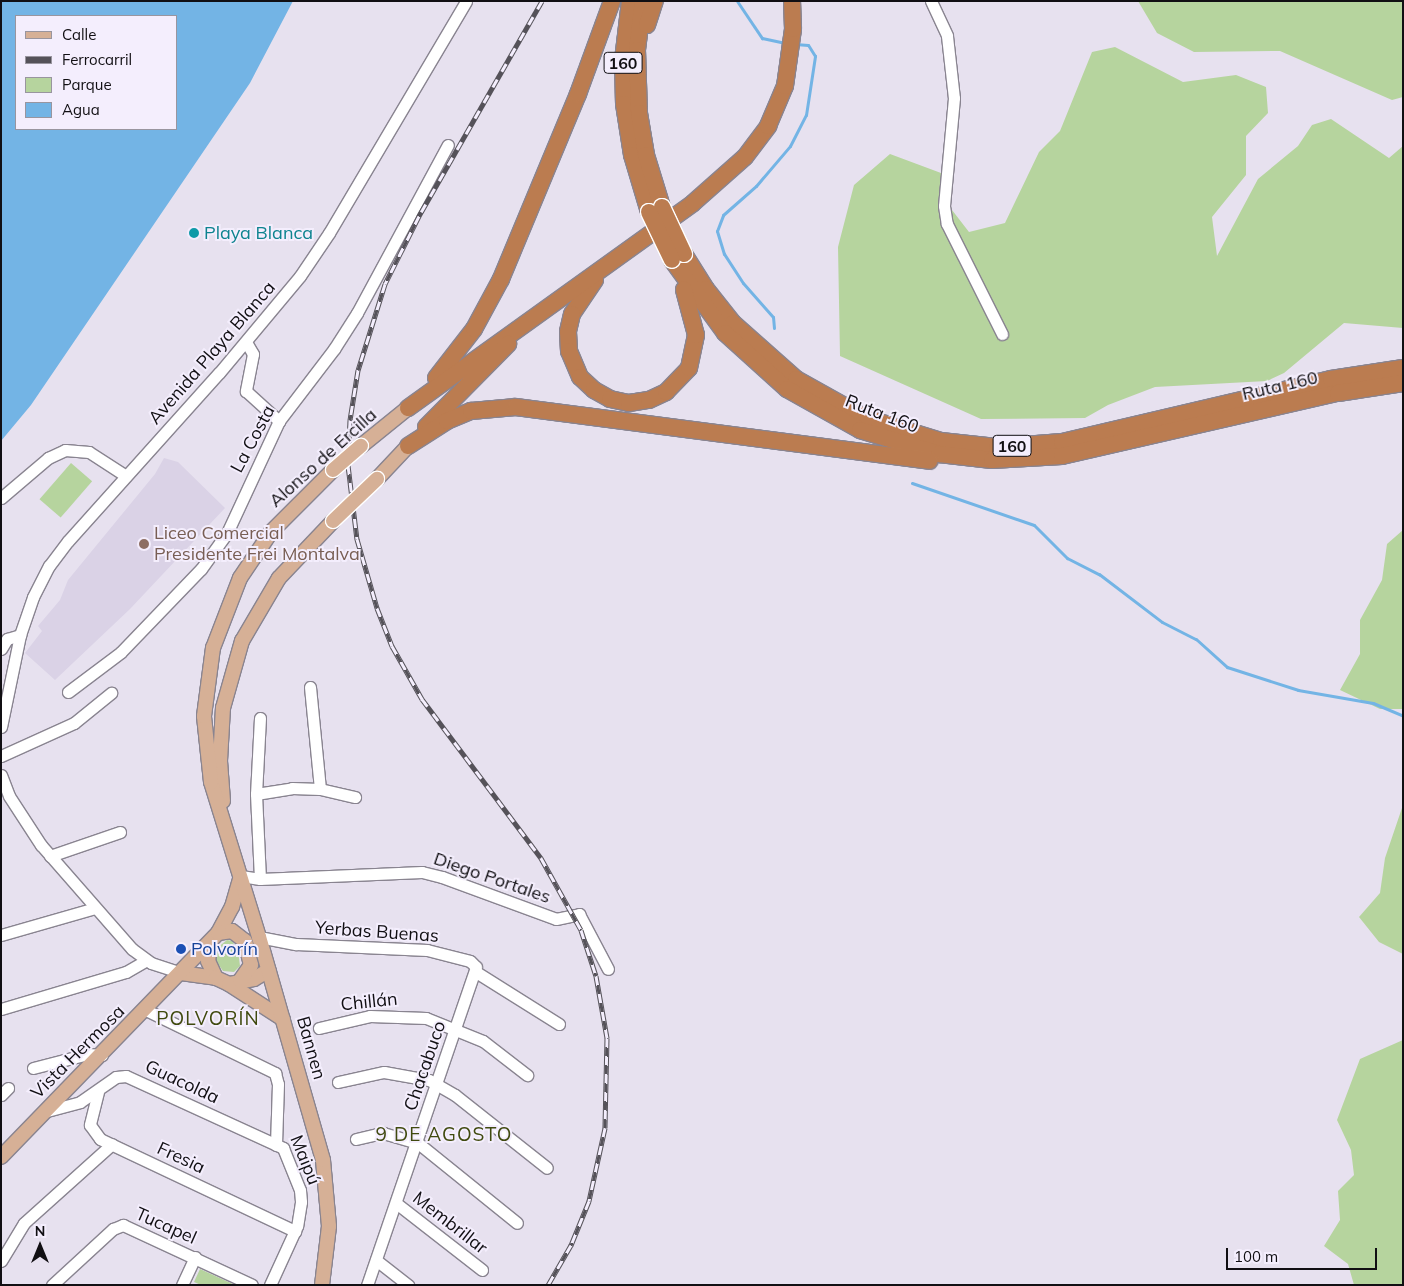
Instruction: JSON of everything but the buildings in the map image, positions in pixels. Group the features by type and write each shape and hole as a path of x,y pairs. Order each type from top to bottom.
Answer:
{"highway":[{"path":"408,408 454,357 493,296 578,94 612,1"},
{"name":"Ruta 160","path":"630,1 622,60 624,104 632,154 656,210 701,304 740,350 804,400 840,421 900,444 948,456 992,460 1080,453 1338,393 1403,383"},
{"name":"Ruta 160","path":"643,1 636,72 642,136 656,210"},
{"path":"636,72 655,1"},
{"path":"781,1 792,42"},
{"path":"408,408 709,191 752,150 768,126 781,100 792,42 792,1"},
{"path":"609,262 572,314 568,332 568,351 580,377 594,390 610,399 634,402 658,397 674,387 685,375 695,353 693,317 678,257"},
{"name":"Ruta 160","path":"678,257 733,323 796,379 866,418 941,442 992,447 1056,443 1331,379 1403,368"},
{"path":"408,446 476,374 541,313"},
{"path":"408,446 459,415 504,406 926,461 992,460"}],"main road":[{"name":"Alonso de Ercilla","path":"226,826 211,782 204,733 206,682 218,631 240,578 260,547 282,519 333,470 408,408"},
{"path":"226,826 221,734 226,691 236,657 268,594 291,564 408,446"},
{"name":"Bannen","path":"226,826 260,937 326,1176 329,1226 322,1285"},
{"path":"216,978 208,962 214,938 232,907 241,876"},
{"path":"214,938 235,932 260,937"},
{"path":"235,932 245,941 250,959 248,973 235,982"},
{"name":"Vista Hermosa","path":"1,1157 214,938"},
{"path":"181,973 235,982 254,979 269,970"},
{"path":"235,982 283,1019"}],"street":[{"name":"Avenida Playa Blanca","path":"1,727 20,635 33,597 50,566 68,541 246,342 320,248 466,1"},
{"path":"931,1 947,36 954,98 945,196 947,224 1002,334"},
{"name":"La Costa","path":"68,692 121,652 201,569 233,524 241,498 279,421 334,349 357,313 448,145"},
{"path":"246,342 253,354 246,391 279,421"},
{"path":"1,498 48,458 65,450 89,452 126,476"},
{"path":"1,649 7,639 20,635"},
{"path":"310,687 320,789"},
{"path":"1,756 74,723 111,693"},
{"path":"260,718 256,794 260,880"},
{"path":"1,775 15,806 50,856 95,908 145,961 181,973"},
{"path":"256,794 292,788 320,789 355,797"},
{"path":"50,856 120,832"},
{"name":"Diego Portales","path":"241,876 260,880 422,872 442,877 556,919 579,914 608,969"},
{"path":"1,935 95,908"},
{"name":"Yerbas Buenas","path":"260,937 296,944 427,950 470,961 475,965 476,972 559,1024"},
{"path":"1,1009 121,973 145,961"},
{"name":"Chacabuco","path":"367,1285 476,972"},
{"name":"Maipú","path":"146,1010 275,1073 278,1084 276,1145 286,1152 302,1194 295,1231 270,1285"},
{"name":"Chillán","path":"319,1028 360,1017 397,1014 426,1018 457,1028 490,1046 527,1075"},
{"path":"32,1068 88,1054 102,1054"},
{"path":"338,1082 384,1072 438,1084 548,1168"},
{"name":"Guacolda","path":"46,1111 80,1102 98,1092 116,1077 126,1076 276,1145"},
{"name":"Fresia","path":"98,1092 91,1128 100,1139 295,1231"},
{"path":"356,1139 383,1133 418,1143 517,1223"},
{"path":"1,1261 24,1222 112,1144"},
{"name":"Membrillar","path":"396,1203 482,1270"},
{"name":"Tucapel","path":"52,1285 114,1229 123,1225 252,1285"},
{"path":"182,1285 195,1257"},
{"path":"376,1260 408,1285"}],"shaded area":[{"name":"Liceo Comercial Presidente Frei Montalva","path":"164,458 178,462 225,508 130,609 55,680 25,653 42,631 38,626 60,600 68,580 155,474"}],"green space":[{"path":"1138,1 1403,1 1403,97 1392,100 1280,51 1194,52 1157,33"},
{"path":"1115,47 1183,82 1236,75 1266,87 1268,113 1246,136 1246,175 1212,217 1217,256 1258,179 1298,146 1312,125 1331,119 1389,158 1403,146 1403,328 1344,323 1284,373 1267,381 1155,387 1108,405 1085,418 981,419 840,356 838,247 854,185 890,154 941,173 952,210 969,232 1005,223 1039,152 1060,131 1092,52"},
{"path":"71,463 92,481 61,518 40,499"},
{"path":"1403,530 1403,709 1380,709 1340,690 1360,654 1360,620 1382,580 1387,544"},
{"path":"1403,805 1403,954 1379,942 1359,917 1380,893 1385,858"},
{"path":"227,940 232,941 238,950 240,966 234,972 223,971 216,961 217,948"},
{"path":"1403,1040 1403,1285 1354,1285 1348,1264 1324,1246 1340,1220 1338,1191 1354,1175 1351,1150 1337,1120 1360,1059"},
{"path":"200,1269 235,1285 201,1285 194,1282"}],"water":[{"path":"1,1 293,1 250,83 31,405 1,441"}],"waterway":[{"path":"737,1 762,38 786,43"},
{"path":"774,328 773,317 743,283 724,254 717,231 723,215 756,186 790,146 806,115 815,56 808,45 795,44"},
{"path":"912,483 1034,525 1067,558 1099,574 1162,622 1196,639 1227,667 1298,690 1373,703 1403,716"}],"railway":[{"path":"542,1 419,216 385,284 358,370 350,420 348,465 357,539 377,608 392,646 422,699 541,858 581,930 596,976 607,1038 605,1128 589,1201 571,1245 548,1285"}],"place":[{"name":"Playa Blanca","path":"194,233"},
{"name":"Liceo Comercial Presidente Frei Montalva","path":"144,544"},
{"name":"Polvorín","path":"181,949"}],"district":[{"name":"POLVORÍN","path":"208,1019"},
{"name":"9 DE AGOSTO","path":"444,1135"}]}
